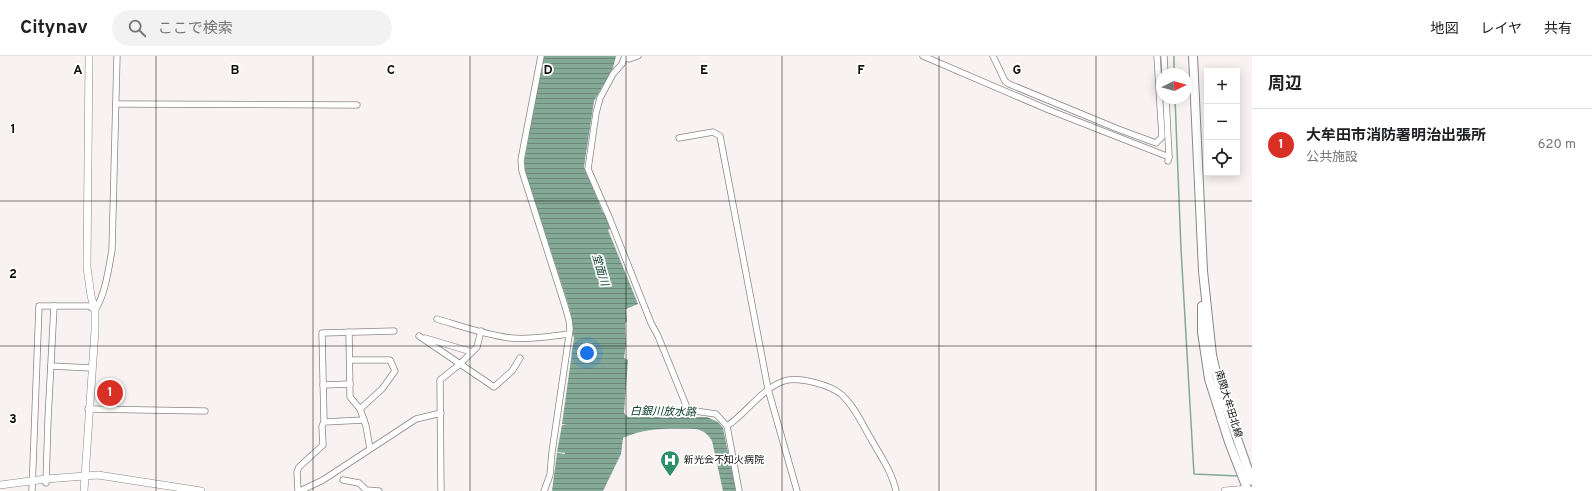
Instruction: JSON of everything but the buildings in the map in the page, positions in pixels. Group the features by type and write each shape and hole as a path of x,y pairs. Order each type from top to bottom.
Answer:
{"main road":[{"name":"南関大牟田北線","path":"1193,56 1203,271 1202,332 1209,379 1249,490"},
{"name":"南関大牟田北線","path":"1203,271 1216,374 1222,396 1252,481"}],"street":[{"path":"84,491 88,408 95,330 95,310 91,296 87,267 89,56"},
{"path":"95,310 100,299 112,250 116,56"},
{"path":"541,56 521,164 569,320 570,334 552,452 550,475 544,491"},
{"path":"638,56 629,58 626,56 622,64 618,67 608,82 600,98 596,113 588,169 688,410 716,414 727,426 740,491"},
{"path":"923,56 1168,159 1166,104"},
{"path":"993,56 1005,81 1008,84 1156,143 1162,137 1157,56"},
{"path":"1164,56 1165,68"},
{"path":"116,104 357,105"},
{"path":"679,138 713,132 720,136 768,389 797,491"},
{"path":"32,485 39,306 89,306 95,310"},
{"path":"46,481 50,366 54,306"},
{"path":"437,319 511,338 570,334"},
{"path":"394,331 322,333 324,422 322,426 323,445 300,467 297,472 299,491 323,480 416,419 440,413"},
{"path":"441,491 440,380 460,364 477,347 481,331"},
{"path":"349,332 350,397 360,409 364,420 370,449"},
{"path":"472,352 419,336 494,386 512,371 520,358"},
{"path":"350,360 390,360 395,371 382,389 360,409"},
{"path":"50,366 92,368"},
{"path":"727,426 768,389 786,380 795,379 823,386 841,394 858,414 885,463 896,491"},
{"path":"323,385 350,384"},
{"path":"88,408 205,411"},
{"path":"324,422 364,420"},
{"path":"0,489 32,485 46,481 84,478 98,475 201,491"},
{"path":"84,478 171,491"},
{"path":"343,480 359,483 366,490 379,491"},
{"path":"0,485 32,485"},
{"path":"1225,491 1249,490"}],"water":[{"name":"堂面川","path":"543,56 616,56 613,68 594,101 584,167 603,213 605,213 611,228 608,230 638,304 626,309 627,322 625,323 626,344 624,358 628,360 624,413 628,417 707,417 718,422 723,428 736,491 723,491 712,441 704,432 696,429 659,429 632,434 623,438 621,454 603,491 552,491 557,453 565,454 557,452 562,425 567,425 562,424 574,338 570,310 524,168"}],"waterway":[{"path":"1174,56 1174,68"},
{"path":"1175,104 1181,249 1194,474 1238,476"}],"place":[{"name":"大牟田市消防署明治出張所","path":"110,393"},
{"name":"新光会不知火病院","path":"670,477"}],"water label":[{"name":"白銀川放水路","path":"663,412"}]}
